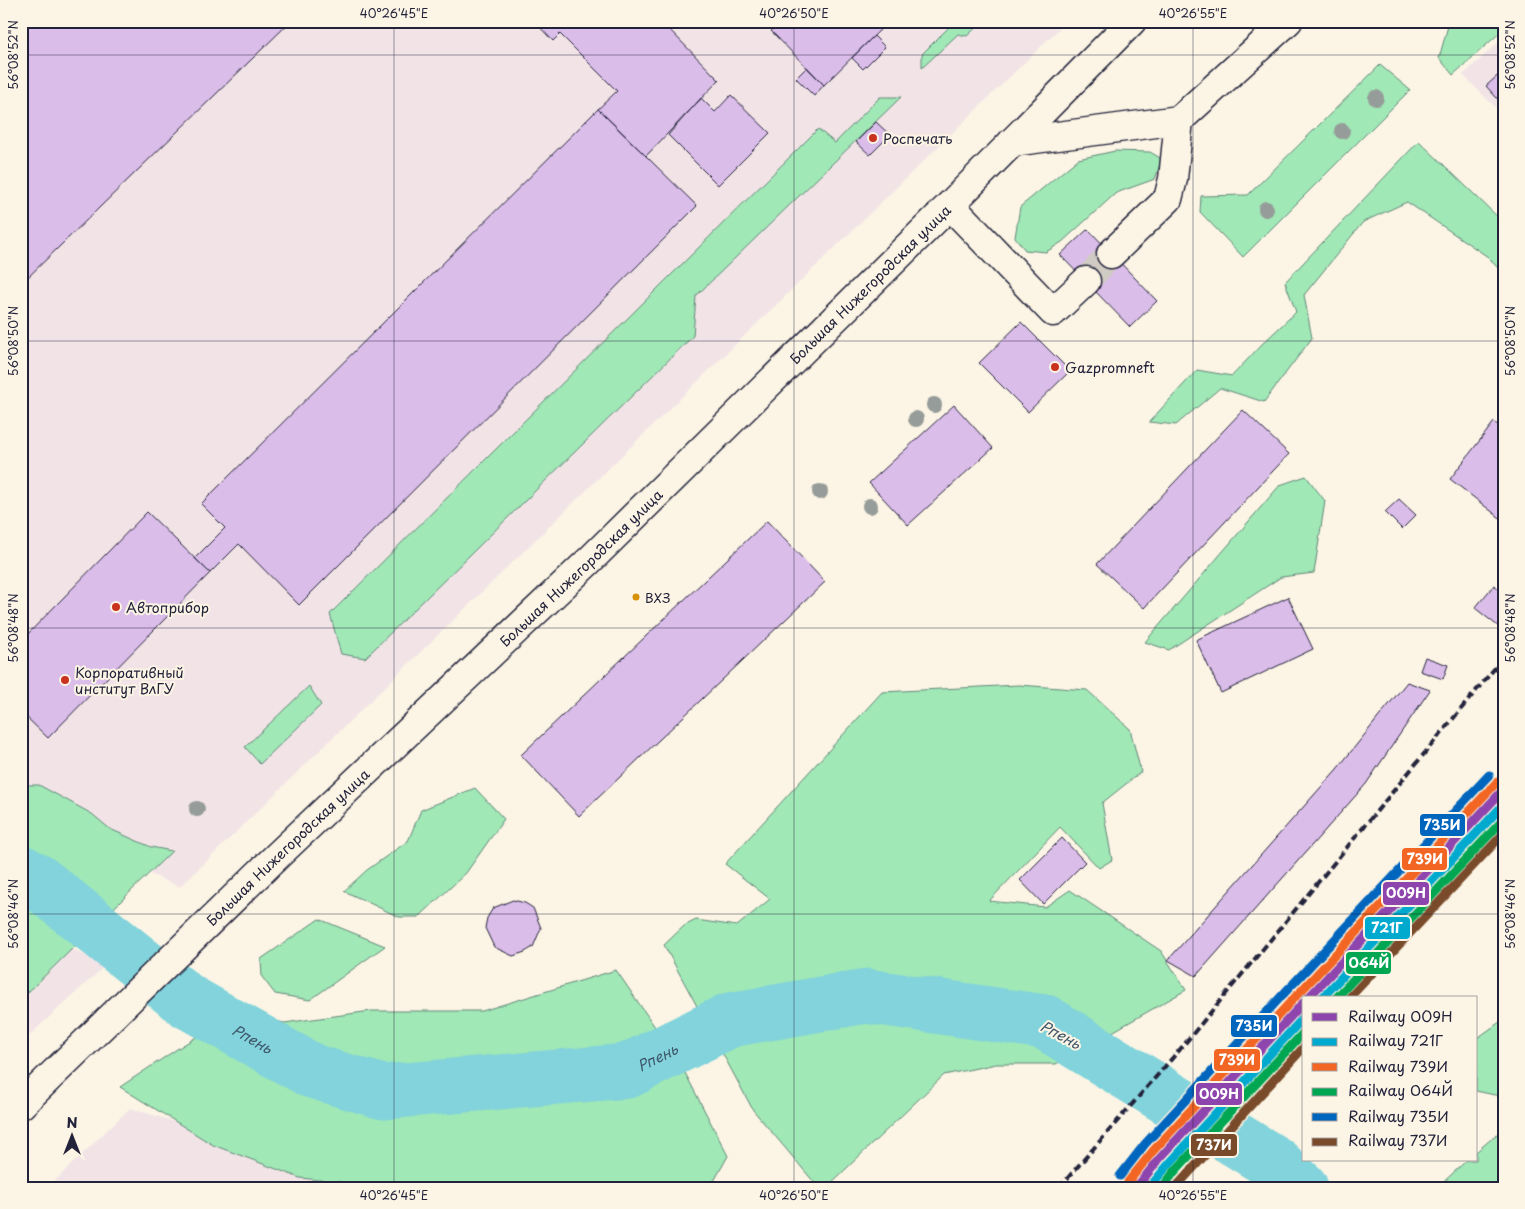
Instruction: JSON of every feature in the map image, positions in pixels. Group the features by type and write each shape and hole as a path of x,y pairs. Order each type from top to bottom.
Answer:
{"main road":[{"name":"Большая Нижегородская улица","path":"21,1105 277,856 591,559 950,205 1132,21"},
{"path":"1012,142 1179,120 1288,21"},
{"path":"1111,254 1168,199 1173,179 1179,120"},
{"path":"950,205 1053,312 1086,281"}],"shaded area":[{"path":"21,21 1067,21 180,887 21,818"},
{"path":"1504,37 1504,116 1463,75"},
{"path":"21,924 106,965 21,1043"},
{"path":"130,1108 393,1188 47,1188"}],"green space":[{"path":"955,21 983,21 967,36 958,34 922,68 922,54"},
{"path":"1453,21 1504,21 1504,29 1453,75 1439,58 1448,26"},
{"path":"1380,65 1410,90 1243,257 1200,212 1201,196 1248,195"},
{"path":"880,97 901,97 696,296 693,336 365,658 341,654 330,614 818,129 835,143"},
{"path":"1419,141 1504,223 1504,275 1488,257 1407,202 1363,222 1304,295 1312,338 1264,402 1220,388 1176,425 1149,422 1197,370 1232,376 1296,312 1285,282"},
{"path":"1115,151 1150,152 1162,159 1155,179 1116,193 1062,242 1046,252 1025,250 1015,237 1020,207 1078,159"},
{"path":"1306,476 1325,501 1314,573 1281,577 1169,650 1145,642 1280,485"},
{"path":"1019,685 1087,690 1130,729 1141,772 1102,803 1112,860 1099,868 1060,827 989,901 1045,907 1070,890 1161,951 1186,990 1056,1064 996,1064 944,1075 826,1188 819,1188 753,1110 664,945 684,926 696,920 737,926 770,899 725,864 882,692"},
{"path":"309,686 321,705 260,764 245,747"},
{"path":"21,785 39,785 92,814 110,829 151,847 172,851 21,999"},
{"path":"475,788 504,819 466,873 419,917 399,917 344,891 367,870 408,841 421,810"},
{"path":"319,919 385,946 310,1000 275,994 262,977 261,959"},
{"path":"616,970 681,1065 728,1156 714,1181 683,1188 396,1188 300,1178 213,1145 120,1087 239,1011 284,1023 371,1011 482,1011"},
{"path":"1504,1019 1504,1097 1478,1091 1478,1038"},
{"path":"1504,1128 1504,1188 1437,1188 1465,1162 1478,1162 1478,1150"}],"building":[{"path":"21,21 291,21 21,284"},
{"path":"534,21 661,21 719,80 646,156 598,109 617,91 560,34 553,41"},
{"path":"781,21 889,21 824,85 771,31"},
{"path":"874,36 885,47 863,69 852,58"},
{"path":"807,67 824,85 814,96 796,78"},
{"path":"1504,70 1504,106 1486,86"},
{"path":"731,95 770,133 718,185 668,135 701,98 715,112"},
{"path":"598,109 697,206 299,605 239,544 210,573 195,558 225,528 201,504"},
{"name":"Роспечать","path":"876,122 890,135 870,155 856,142"},
{"path":"1088,229 1157,301 1130,327 1060,255"},
{"path":"1021,322 1070,371 1028,412 979,363"},
{"path":"954,405 993,448 908,525 869,483"},
{"path":"1243,410 1289,454 1144,608 1097,564"},
{"path":"1494,422 1504,430 1504,521 1450,479"},
{"path":"1399,499 1416,515 1402,529 1385,512"},
{"name":"Автоприбор","path":"147,512 210,573 48,738 21,712 21,641"},
{"path":"767,521 825,582 579,816 521,755"},
{"path":"1494,585 1504,593 1504,621 1499,627 1475,608"},
{"path":"1288,597 1313,649 1221,693 1196,640"},
{"path":"1425,657 1448,665 1443,679 1420,671"},
{"path":"1407,682 1430,690 1366,784 1196,976 1168,960 1337,769"},
{"path":"1062,838 1085,862 1043,904 1020,880"},
{"path":"513,900 525,903 533,908 541,928 533,947 513,956 494,947 485,928 487,918 493,908"}],"waterway":[{"name":"Рпень","path":"21,872 37,881 187,1001 312,1071 383,1092 627,1071 730,1020 866,996 1045,1022 1274,1163 1301,1188"}],"tunnel":[{"path":"1086,281 1111,254"}],"railway":[{"path":"1059,1188 1182,1047 1504,657"}],"rail line":[{"name":"735И","path":"1293,984 1489,775"},
{"name":"739И","path":"1301,991 1497,782"},
{"name":"009Н","path":"1310,996 1504,789"},
{"name":"721Г","path":"1324,996 1504,804"},
{"name":"064Й","path":"1338,996 1504,819"},
{"name":"737И","path":"1351,996 1504,833"},
{"name":"735И","path":"1120,1176 1145,1144 1289,988"},
{"name":"739И","path":"1128,1182 1153,1151 1297,995"},
{"name":"009Н","path":"1136,1188 1160,1158 1302,1004"},
{"name":"721Г","path":"1149,1188 1302,1019"},
{"name":"064Й","path":"1162,1188 1175,1171 1302,1034"},
{"name":"737И","path":"1175,1188 1302,1049"}],"place":[{"name":"Роспечать","path":"873,138"},
{"name":"Gazpromneft","path":"1055,367"},
{"name":"ВХЗ","path":"636,597"},
{"name":"Автоприбор","path":"116,607"},
{"name":"Корпоративный институт ВлГУ","path":"65,680"}]}
